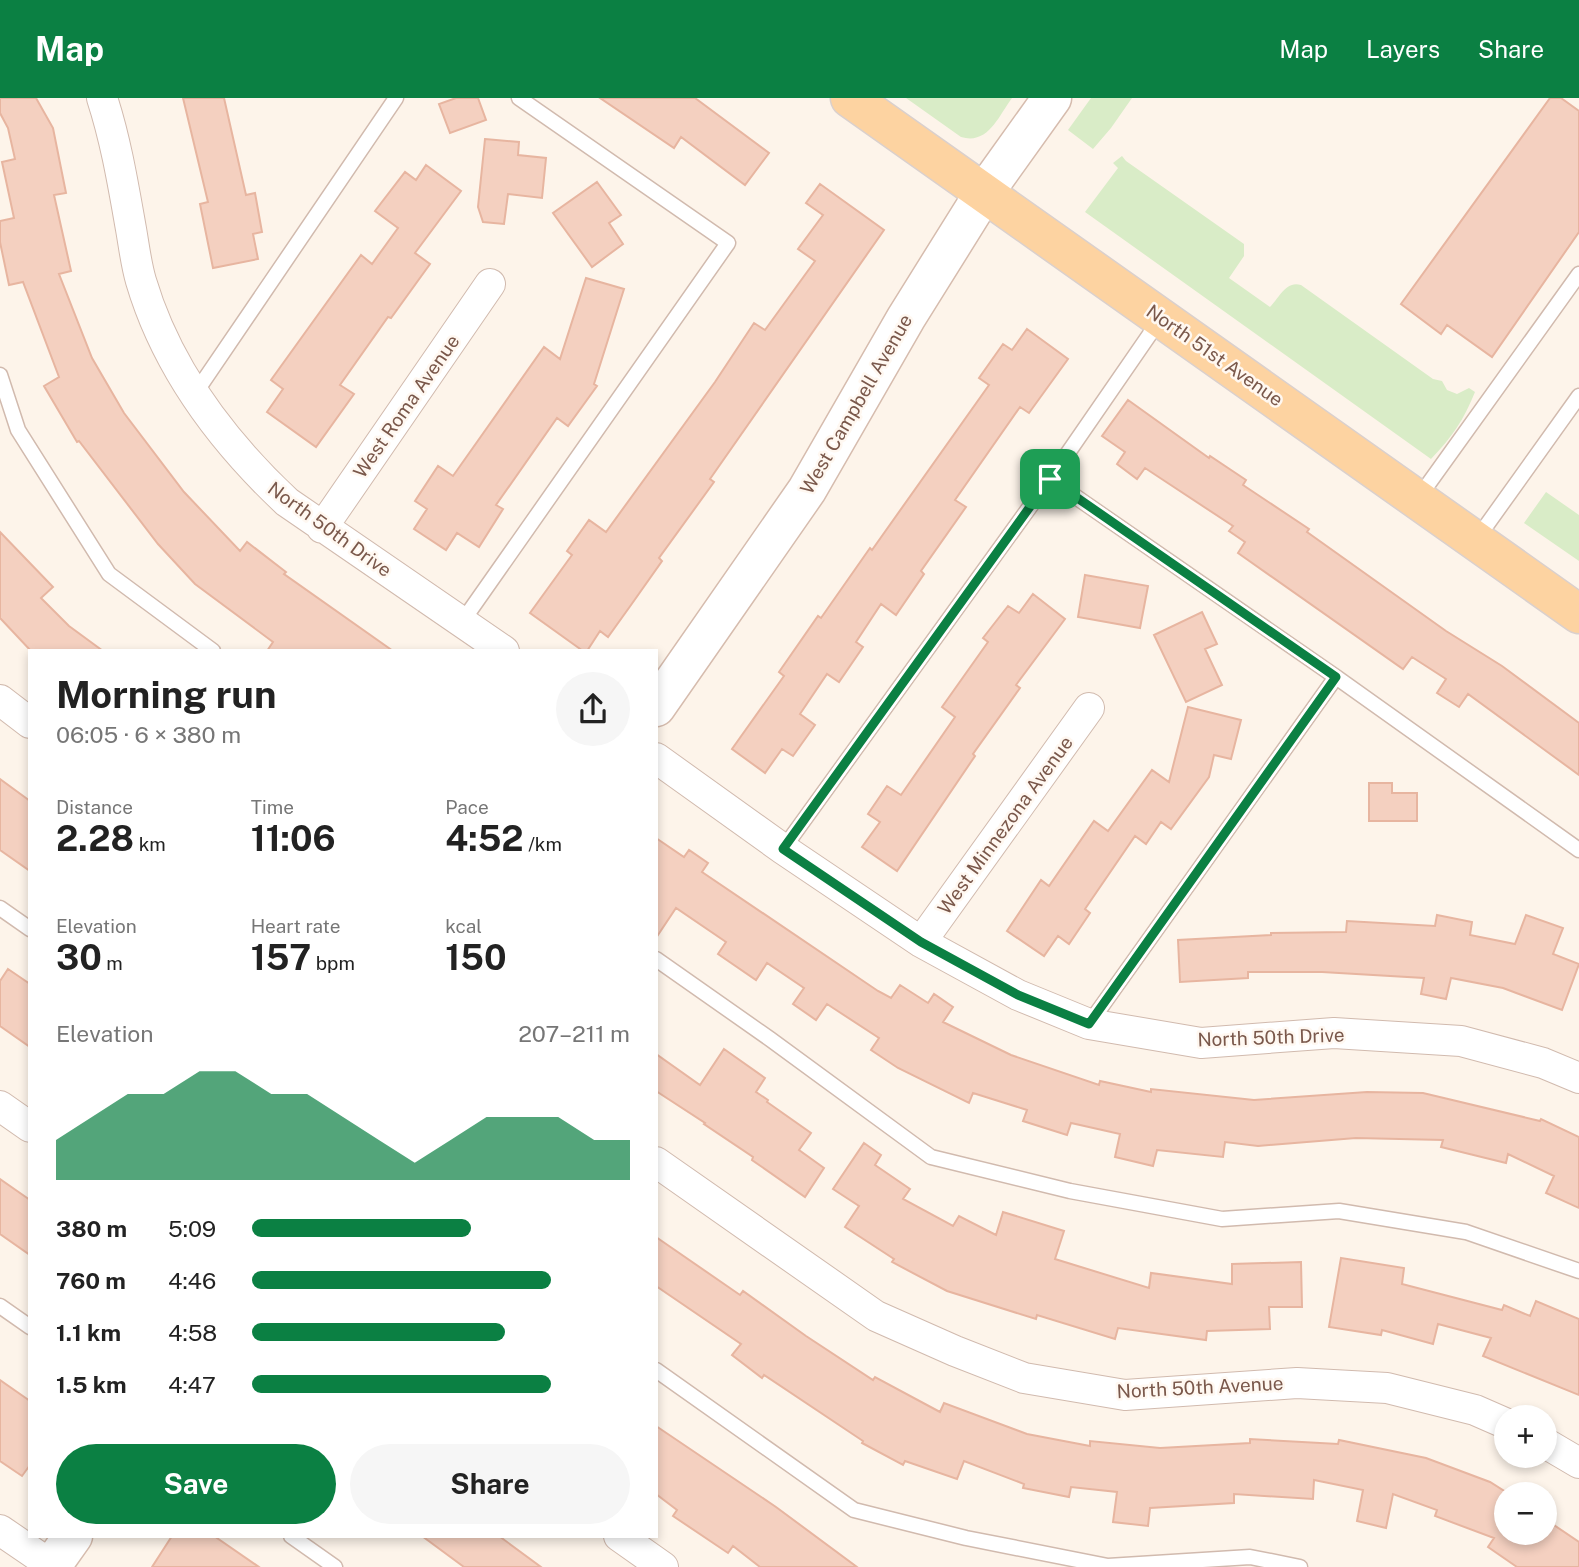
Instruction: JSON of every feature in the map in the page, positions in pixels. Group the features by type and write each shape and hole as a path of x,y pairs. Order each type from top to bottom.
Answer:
{"main road":[{"name":"North 51st Avenue","path":"850,98 1579,614"}],"street":[{"name":"North 50th Drive","path":"102,98 115,137 141,279 155,320 194,395 212,422 287,502 501,649"},
{"name":"West Campbell Avenue","path":"658,704 807,490 906,318 984,193 1052,98"},
{"name":"West Roma Avenue","path":"322,528 490,284"},
{"path":"0,700 28,721"},
{"name":"West Minnezona Avenue","path":"921,942 1089,708"},
{"name":"North 50th Drive","path":"658,759 783,849 921,942 1018,995 1089,1024 1201,1043 1334,1033 1461,1041 1544,1063 1579,1078"},
{"path":"0,1106 28,1126"},
{"name":"North 50th Avenue","path":"658,1163 876,1316 1024,1378 1125,1395 1297,1382 1387,1388 1475,1410 1494,1418"},
{"path":"1557,1450 1579,1462"},
{"path":"0,1530 57,1559"},
{"path":"622,1538 663,1567"}],"lane":[{"path":"194,395 396,98"},
{"path":"462,622 727,243 519,98"},
{"path":"1418,499 1579,274"},
{"path":"783,849 1050,479 1162,317"},
{"path":"0,375 18,430 109,574 210,649"},
{"path":"1476,540 1579,396"},
{"path":"1050,479 1336,677 1579,850"},
{"path":"1089,1024 1336,677"},
{"path":"0,908 28,928"},
{"path":"658,960 931,1157 1070,1191 1222,1219 1339,1211 1466,1232 1579,1271"},
{"path":"0,1306 28,1326"},
{"path":"658,1371 854,1510 966,1538 1108,1566 1250,1557 1300,1567"},
{"path":"293,1538 335,1567"}],"green space":[{"path":"906,98 1012,98 991,128 978,137 970,138 961,137"},
{"path":"1091,98 1132,98 1093,149 1068,130"},
{"path":"1122,156 1244,244 1244,256 1229,278 1270,307 1287,287 1301,285 1433,379 1442,381 1447,390 1457,394 1469,388 1475,392 1457,428 1431,459 1085,212 1118,168 1113,163"},
{"path":"1546,492 1579,515 1579,561 1524,523"}],"building":[{"path":"0,98 36,98 53,128 66,193 54,195 71,271 59,274 92,358 124,413 184,492 240,551 247,542 286,572 284,574 390,649 268,649 273,642 195,584 158,544 79,441 77,442 44,386 59,377 23,282 9,285 0,242 0,221 14,218 2,162 15,159 8,128 0,113"},
{"path":"183,98 224,98 246,195 255,193 262,232 253,234 258,259 213,268 200,204 208,202"},
{"path":"456,98 478,98 486,120 450,133 439,104"},
{"path":"600,98 695,98 769,153 745,185 681,137 674,148"},
{"path":"1550,98 1561,98 1579,111 1579,232 1492,357 1447,325 1441,334 1401,304"},
{"path":"485,139 519,142 518,155 546,158 542,198 508,194 504,224 483,222 478,207"},
{"path":"426,165 461,191 415,253 430,264 340,385 354,394 316,447 267,412 283,389 271,380 361,255 372,264 398,228 375,211 405,172 416,180"},
{"path":"597,182 621,215 609,223 623,244 592,267 553,213"},
{"path":"820,184 884,230 710,479 714,482 659,558 662,561 608,637 600,631 588,649 580,649 530,613 572,555 567,551 589,520 606,532 715,382 754,323 765,330 815,261 798,249 823,215 806,203"},
{"path":"586,278 624,289 594,384 597,386 568,426 557,418 496,505 503,509 479,547 457,533 446,550 414,529 427,509 415,501 438,466 453,476 544,347 560,359"},
{"path":"1027,329 1068,359 1029,413 1020,407 955,500 966,507 921,571 924,574 896,615 881,604 856,642 863,647 839,682 827,674 800,714 815,725 793,756 782,749 765,773 732,749 784,676 779,672 818,616 821,618 870,548 872,550 989,385 979,378 1003,344 1012,350"},
{"path":"1128,400 1209,458 1210,456 1246,480 1243,485 1309,529 1307,532 1446,631 1502,666 1579,723 1579,775 1468,694 1459,707 1437,693 1446,679 1412,657 1403,669 1238,553 1245,542 1229,531 1233,526 1145,468 1137,479 1117,464 1125,452 1102,436"},
{"path":"0,532 53,587 41,598 69,626 100,649 29,649 0,618"},
{"path":"1085,575 1148,586 1140,628 1078,617"},
{"path":"1033,594 1065,619 1016,685 1020,688 973,754 975,756 897,871 862,847 880,822 868,814 887,786 901,795 955,717 942,707 988,642 983,638 1008,606 1019,613"},
{"path":"1202,612 1217,644 1205,649 1222,685 1186,702 1154,635"},
{"path":"1188,707 1241,720 1231,759 1214,755 1209,777 1171,829 1161,822 1146,844 1135,836 1085,909 1090,913 1069,944 1058,936 1044,956 1007,931 1041,880 1049,886 1094,821 1108,831 1152,770 1169,782"},
{"path":"0,779 28,800 28,870 0,850"},
{"path":"1369,783 1392,783 1392,793 1417,793 1417,821 1369,821"},
{"path":"658,839 684,857 689,850 708,863 702,872 878,991 891,998 900,985 928,1003 934,994 953,1007 943,1022 1011,1055 1099,1085 1100,1081 1151,1092 1151,1089 1254,1100 1367,1092 1423,1093 1540,1121 1541,1119 1579,1137 1579,1208 1546,1193 1554,1176 1508,1154 1506,1163 1441,1147 1443,1140 1356,1138 1258,1146 1225,1142 1223,1157 1157,1150 1153,1166 1115,1157 1120,1134 1071,1123 1067,1135 1023,1121 1027,1110 973,1093 969,1103 898,1068 871,1050 879,1038 827,1004 816,1020 793,1004 804,988 767,963 756,980 718,954 726,942 676,908 658,935"},
{"path":"1437,915 1472,922 1470,935 1515,944 1526,915 1563,928 1553,954 1579,964 1562,1010 1503,988 1451,978 1446,999 1421,994 1424,978 1322,972 1248,972 1248,978 1180,982 1178,940 1271,933 1346,932 1347,921 1435,926"},
{"path":"8,969 28,983 28,1046 0,1026 0,981"},
{"path":"724,1049 765,1078 756,1092 811,1133 799,1150 824,1168 805,1197 752,1160 753,1157 658,1092 658,1055 700,1085"},
{"path":"864,1143 881,1155 875,1165 910,1189 903,1199 953,1226 959,1216 996,1235 1003,1212 1064,1231 1055,1259 1149,1288 1151,1273 1232,1284 1232,1264 1301,1262 1302,1307 1269,1307 1270,1329 1207,1331 1206,1340 1118,1328 1115,1339 1037,1315 1036,1319 947,1291 892,1262 894,1259 845,1227 859,1206 833,1189"},
{"path":"0,1179 28,1199 28,1254 0,1234"},
{"path":"658,1238 740,1295 743,1291 873,1380 875,1377 940,1412 944,1403 1027,1434 1090,1446 1090,1441 1160,1448 1250,1443 1250,1439 1338,1444 1339,1440 1426,1458 1494,1485 1494,1538 1435,1516 1437,1510 1393,1494 1386,1528 1357,1521 1363,1490 1314,1480 1313,1499 1234,1494 1234,1503 1150,1508 1148,1526 1113,1522 1117,1492 1071,1487 1069,1497 1023,1488 1024,1484 964,1461 957,1479 905,1461 903,1465 862,1443 863,1441 764,1375 762,1378 732,1355 741,1344 658,1287"},
{"path":"1341,1258 1404,1268 1402,1284 1502,1310 1504,1305 1530,1316 1536,1301 1579,1319 1579,1395 1483,1356 1491,1338 1438,1324 1433,1344 1382,1330 1381,1335 1329,1327"},
{"path":"0,1380 28,1400 28,1468 22,1476 0,1461"},
{"path":"658,1427 776,1507 857,1567 760,1567 733,1546 728,1553 673,1516 677,1510 658,1496"},
{"path":"1557,1527 1579,1542 1579,1567 1517,1567 1488,1547 1494,1538 1494,1545 1557,1545"},
{"path":"171,1538 217,1538 259,1567 152,1567"},
{"path":"425,1538 502,1538 541,1567 464,1567"}],"route":[{"path":"1050,479 1336,677 1089,1024 1018,995 921,942 783,849 1050,479"}]}
